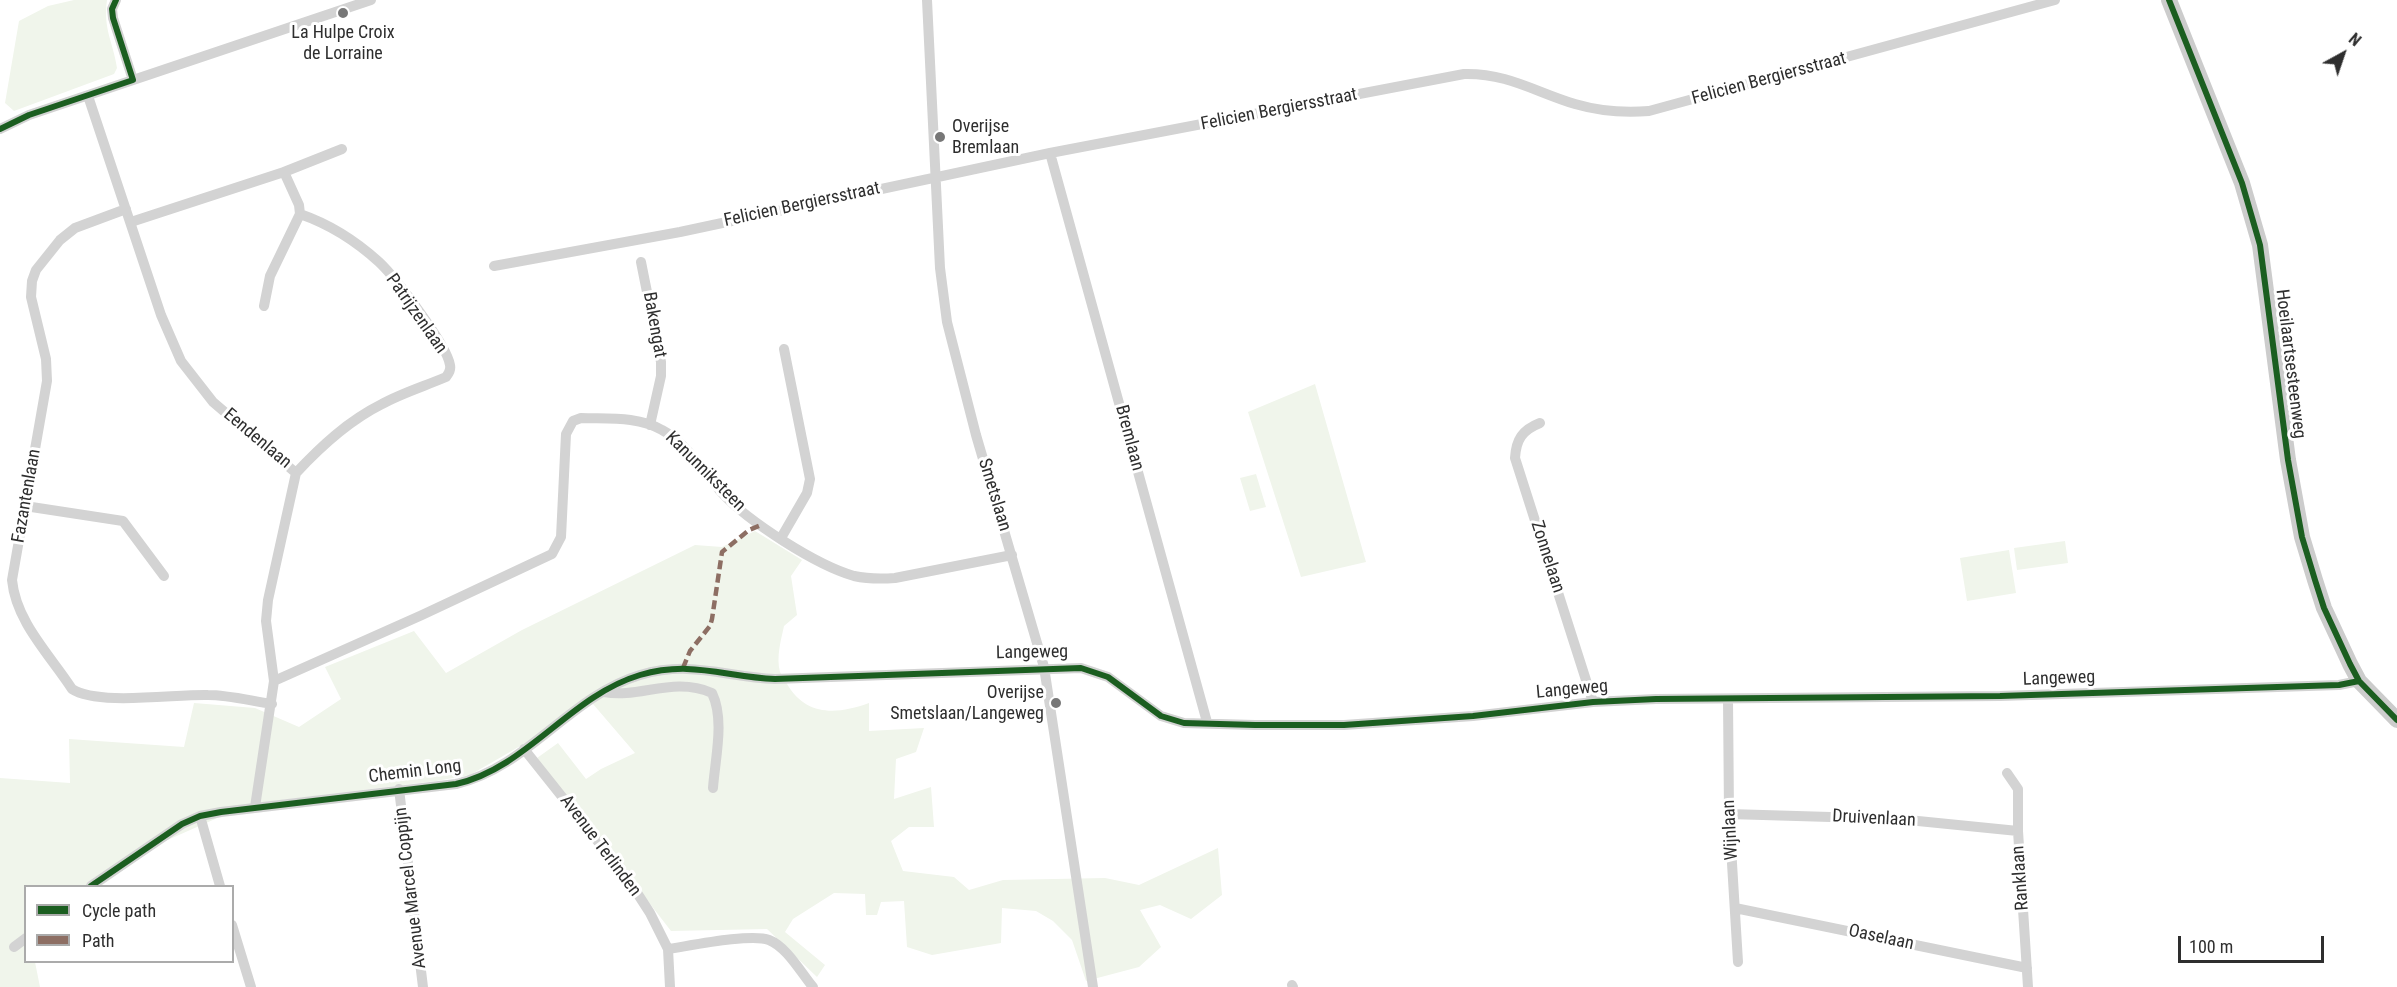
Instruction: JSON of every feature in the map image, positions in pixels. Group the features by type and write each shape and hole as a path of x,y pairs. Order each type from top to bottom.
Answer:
{"street":[{"path":"116,0 112,9 113,18 133,80"},
{"path":"0,129 29,115 353,3 371,0"},
{"name":"Smetslaan","path":"927,0 940,268 947,322 976,435 1044,667 1093,987"},
{"name":"Felicien Bergiersstraat","path":"494,266 680,232 1050,153 1464,74 1497,75 1576,104 1635,112 1649,111 2055,0"},
{"name":"Hoeilaartsesteenweg","path":"2169,0 2242,183 2260,245 2288,460 2302,537 2324,608 2359,681 2397,720"},
{"name":"Eendenlaan","path":"88,96 167,331 181,362 213,402 296,473 268,600 267,631 274,681 255,807"},
{"path":"131,222 284,172 342,149"},
{"name":"Bremlaan","path":"1050,153 1207,722"},
{"path":"264,306 270,276 300,214 299,205 284,172"},
{"name":"Fazantenlaan","path":"126,208 86,222 60,240 42,260 32,281 31,297 46,359 47,381 12,580 13,597 20,614 72,689 86,696 96,698 211,694 272,704"},
{"name":"Patrijzenlaan","path":"296,473 341,430 361,416 382,404 446,377 450,372 450,363 437,340 393,276 365,251 315,220 300,214"},
{"name":"Bakengat","path":"641,262 661,362 661,376 650,424"},
{"path":"781,538 807,493 810,479 784,349"},
{"name":"Kanunniksteen","path":"274,681 546,558 558,546 561,537 568,426 581,418 639,421 663,430 676,440 723,494 742,510 781,538 831,567 854,576 877,579 895,578 1012,555"},
{"name":"Zonnelaan","path":"1540,423 1530,427 1519,438 1515,446 1515,458 1593,702"},
{"path":"25,506 123,521 164,576"},
{"name":"Langeweg","path":"805,677 1044,667 1081,668 1093,670 1108,677 1161,716 1184,723 1344,725 1473,716 1593,702 2000,696 2339,686 2359,681"},
{"name":"Chemin Long","path":"93,885 182,824 200,816 399,789 456,784 476,779 524,749 594,697 615,684 640,675 669,669 705,669 760,679 805,677"},
{"path":"604,692 615,694 669,686 705,690 712,693 717,705 718,719 714,788"},
{"name":"Wijnlaan","path":"1728,699 1729,814 1738,962"},
{"name":"Avenue Terlinden","path":"524,749 630,882 668,949"},
{"name":"Ranklaan","path":"2007,773 2018,789 2018,831 2028,987"},
{"name":"Avenue Marcel Coppijn","path":"399,789 423,987"},
{"name":"Druivenlaan","path":"1729,814 1898,819 2018,831"},
{"path":"200,816 220,885"},
{"name":"Oaselaan","path":"1735,908 2027,968"},
{"path":"234,932 251,987"},
{"path":"670,987 668,949 753,938 769,940 782,949 813,987"},
{"path":"14,947 24,940"}],"shaded area":[{"path":"74,0 107,0 107,28 117,68 114,74 14,111 5,103 19,21 48,6"},
{"path":"1315,384 1366,562 1301,577 1248,412"},
{"path":"1256,474 1266,507 1250,511 1240,478"},
{"path":"755,531 802,560 791,576 797,615 784,626 780,643 779,666 787,684 803,702 823,710 834,711 869,703 869,731 924,728 916,752 896,759 894,799 931,787 934,827 909,827 891,841 903,871 954,877 969,890 1003,880 1105,878 1139,885 1218,848 1222,895 1191,919 1160,905 1140,910 1161,947 1139,967 1086,981 1072,940 1053,921 1036,911 1002,908 1001,943 932,955 907,947 904,901 881,902 877,915 866,915 865,894 834,893 793,919 785,932 825,965 817,977 767,929 671,931 537,758 558,743 586,779 601,769 635,753 593,704 470,775 249,804 163,842 102,885 24,885 24,963 35,963 40,987 0,987 0,778 70,783 69,739 184,747 194,703 255,708 299,727 341,699 325,667 414,631 446,673 522,630 695,545 722,547"},
{"path":"2065,541 2068,563 2017,570 2014,548"},
{"path":"2009,550 2016,593 1967,601 1960,558"}],"marked path":[{"path":"683,668 690,651 710,626 722,552 749,530 761,525"}],"cycle path":[{"path":"0,129 29,115 133,80 113,18 112,9 116,0"},
{"path":"2169,0 2242,183 2260,245 2288,460 2302,537 2315,580 2324,608 2359,681 2397,720"},
{"path":"92,885 182,824 200,816 456,784 481,776 505,763 570,714 615,685 640,675 676,669 775,679 1081,668 1108,677 1161,716 1184,723 1255,725 1344,725 1473,716 1593,702 1656,699 2000,696 2339,685 2359,681"}],"place":[{"name":"La Hulpe Croix de Lorraine","path":"343,13"},
{"name":"Overijse Bremlaan","path":"940,137"},
{"name":"Overijse Smetslaan/Langeweg","path":"1056,703"}]}
